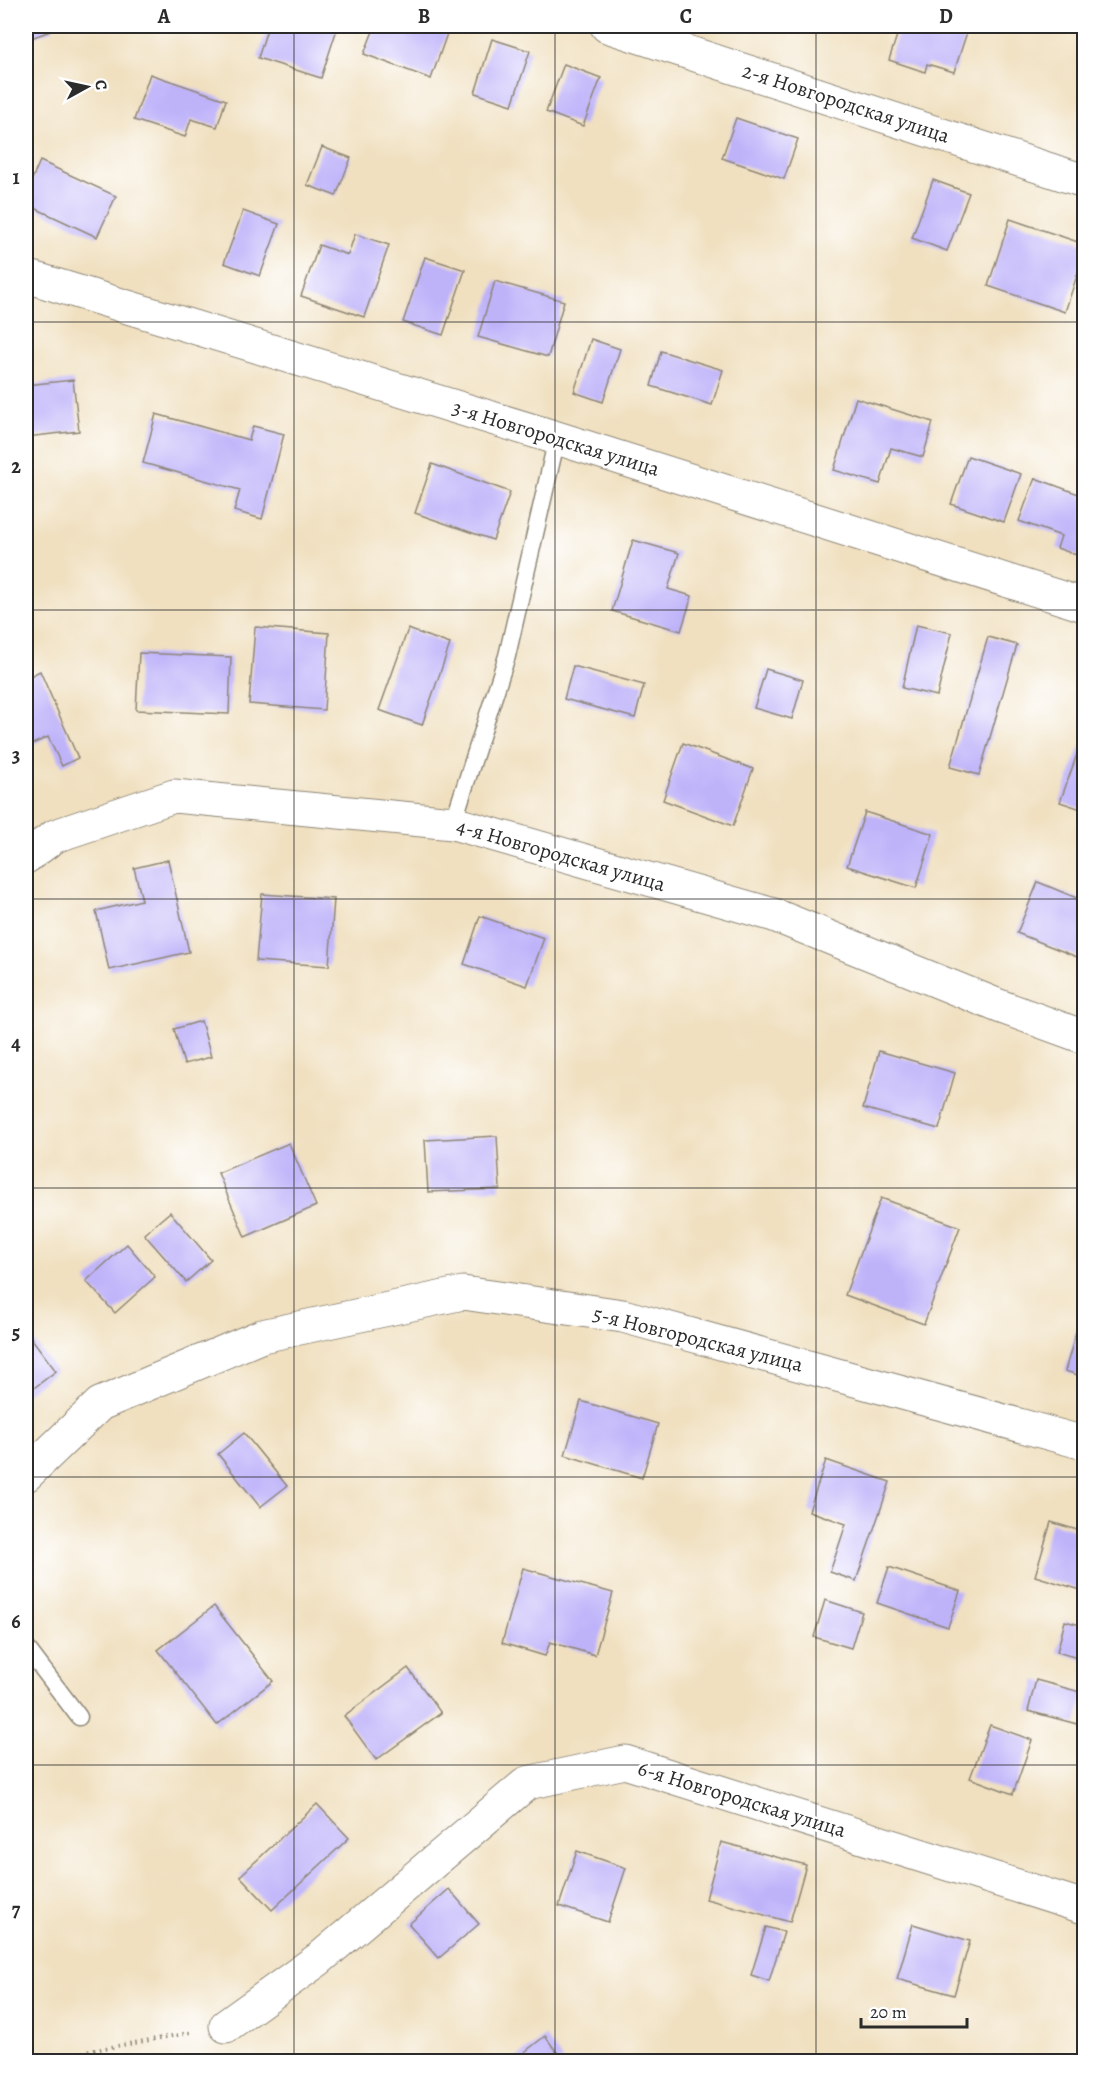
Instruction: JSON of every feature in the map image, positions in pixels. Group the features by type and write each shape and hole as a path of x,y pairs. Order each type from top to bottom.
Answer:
{"street":[{"name":"2-я Новгородская улица","path":"607,26 1084,181"},
{"name":"3-я Новгородская улица","path":"26,276 557,438 1084,605"},
{"name":"4-я Новгородская улица","path":"26,857 55,836 174,796 453,823 774,915 999,1006 1084,1037"},
{"name":"5-я Новгородская улица","path":"26,1474 100,1404 262,1336 463,1293 623,1316 1084,1443"},
{"name":"6-я Новгородская улица","path":"226,2026 319,1959 527,1783 625,1762 1084,1907"}],"lane":[{"path":"453,823 507,656 557,438"},
{"path":"26,1647 79,1717"}],"path":[{"path":"29,2061 226,2026"}],"building":[{"path":"26,26 52,26 53,30 26,40"},
{"path":"268,26 338,26 321,78 258,58"},
{"path":"375,26 443,26 449,28 431,79 364,54"},
{"path":"900,26 969,26 954,72 927,64 925,72 889,60"},
{"path":"492,39 530,51 512,105 475,93"},
{"path":"564,64 601,78 583,126 546,112"},
{"path":"150,74 226,100 217,127 191,119 185,137 134,120"},
{"path":"736,118 798,139 784,179 722,158"},
{"path":"322,147 351,158 336,196 307,185"},
{"path":"40,161 116,196 97,237 26,204 26,193"},
{"path":"933,180 969,193 947,251 912,238"},
{"path":"243,211 279,224 260,276 224,263"},
{"path":"1010,219 1084,244 1084,254 1065,312 988,286"},
{"path":"355,234 389,245 364,317 301,296 319,245 348,255"},
{"path":"425,257 465,270 443,335 403,322"},
{"path":"495,281 564,301 548,357 478,337"},
{"path":"591,339 620,349 603,402 574,392"},
{"path":"661,351 723,370 712,405 651,386"},
{"path":"73,380 79,431 26,437 26,385"},
{"path":"856,398 933,422 923,457 891,448 880,484 834,470"},
{"path":"156,414 249,440 253,426 284,434 262,519 234,511 240,490 143,463"},
{"path":"968,456 1021,474 1004,522 951,504"},
{"path":"432,464 510,492 493,540 415,513"},
{"path":"1035,478 1084,496 1082,557 1057,548 1061,536 1019,521"},
{"path":"633,540 679,553 668,589 692,596 681,631 612,611"},
{"path":"916,625 952,633 937,696 902,688"},
{"path":"255,627 329,633 324,710 249,704"},
{"path":"408,629 450,644 422,725 379,710"},
{"path":"988,637 1017,645 979,775 950,767"},
{"path":"139,653 231,657 229,714 136,710"},
{"path":"573,666 644,685 635,718 564,699"},
{"path":"766,669 803,680 792,719 754,708"},
{"path":"40,671 78,758 62,766 48,737 26,747 26,678"},
{"path":"683,743 753,769 733,826 663,800"},
{"path":"1080,746 1084,747 1084,810 1060,802"},
{"path":"865,812 933,834 916,888 847,866"},
{"path":"168,860 189,952 109,970 96,911 142,900 134,868"},
{"path":"1038,882 1084,901 1084,938 1077,957 1017,933"},
{"path":"262,894 334,899 329,966 256,961"},
{"path":"480,916 544,938 527,986 464,964"},
{"path":"201,1021 211,1057 184,1064 174,1029"},
{"path":"879,1051 955,1073 939,1129 863,1108"},
{"path":"497,1136 500,1189 428,1192 425,1140"},
{"path":"289,1143 316,1206 245,1237 218,1173"},
{"path":"881,1198 960,1227 924,1324 845,1295"},
{"path":"170,1212 211,1260 186,1282 144,1234"},
{"path":"127,1244 155,1277 115,1313 86,1281"},
{"path":"1082,1311 1084,1312 1084,1377 1065,1371"},
{"path":"26,1331 56,1371 26,1394"},
{"path":"581,1401 658,1424 642,1478 565,1455"},
{"path":"244,1433 287,1486 260,1507 218,1454"},
{"path":"826,1460 890,1482 856,1581 830,1572 846,1524 809,1511"},
{"path":"1051,1522 1084,1532 1084,1591 1035,1576"},
{"path":"889,1567 960,1591 948,1627 877,1603"},
{"path":"523,1568 613,1593 595,1655 550,1642 545,1656 502,1643"},
{"path":"825,1600 862,1612 851,1648 814,1637"},
{"path":"214,1606 273,1681 217,1725 158,1650"},
{"path":"1065,1621 1084,1626 1084,1660 1057,1652"},
{"path":"408,1668 441,1713 376,1760 344,1716"},
{"path":"1036,1680 1084,1693 1077,1724 1028,1711"},
{"path":"990,1725 1032,1740 1013,1794 970,1778"},
{"path":"317,1804 349,1838 272,1910 240,1876"},
{"path":"721,1842 806,1865 790,1922 706,1899"},
{"path":"577,1851 626,1868 608,1922 559,1906"},
{"path":"449,1889 479,1924 439,1958 409,1924"},
{"path":"913,1924 970,1941 954,1995 897,1979"},
{"path":"766,1927 784,1932 769,1981 751,1975"},
{"path":"545,2036 564,2062 512,2062"}]}
